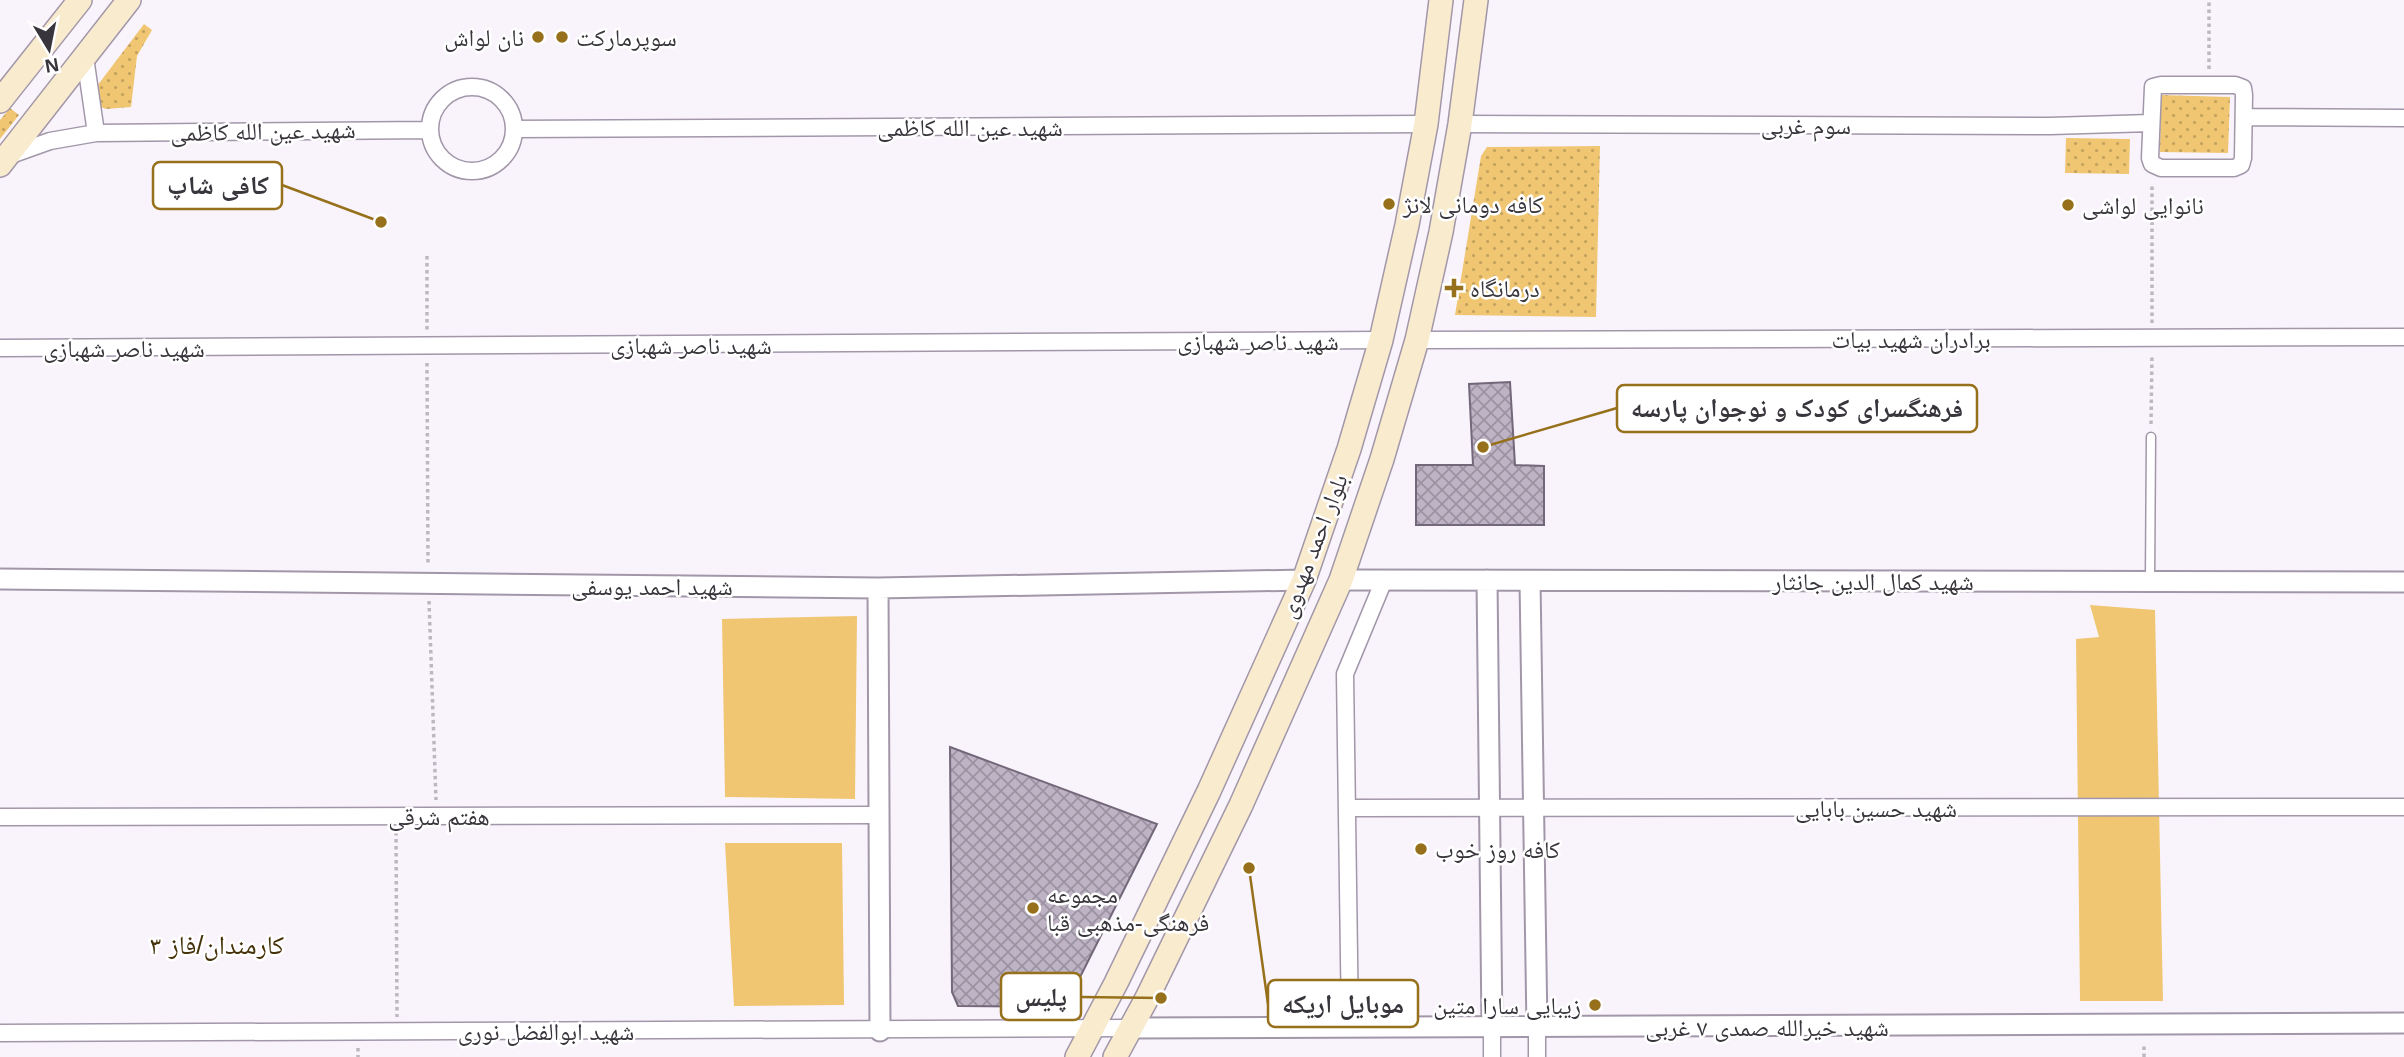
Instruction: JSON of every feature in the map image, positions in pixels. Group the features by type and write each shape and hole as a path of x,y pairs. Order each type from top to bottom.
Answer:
{"main road":[{"path":"0,102 7,80 80,0"},
{"path":"4,161 129,0"},
{"name":"بلوار احمد مهدوی","path":"1077,1057 1209,791 1304,580 1349,449 1381,340 1426,124 1441,0"},
{"name":"بلوار احمد مهدوی","path":"1115,1057 1241,805 1341,580 1382,459 1417,340 1441,232 1460,124 1476,0"},
{"path":"7,80 48,101"},
{"path":"1426,124 1460,124"},
{"path":"1304,580 1341,580"}],"street":[{"path":"85,57 96,133"},
{"path":"2235,85 2243,88 2244,117 2244,158 2241,165 2234,168 2161,168 2152,164 2153,87 2235,85"},
{"path":"472,87 493,93 502,99 513,118 514,129 513,140 502,159 483,170 472,172 451,166 442,160 435,151 429,130 435,108 442,100 461,89 472,87"},
{"path":"2244,117 2404,118"},
{"name":"سوم غربی","path":"1460,124 2050,126 2151,123"},
{"name":"شهید عین الله کاظمی","path":"514,129 1426,124"},
{"name":"شهید عین الله کاظمی","path":"4,161 50,141 96,133 429,130"},
{"name":"برادران شهید بیات","path":"1417,340 2404,337"},
{"name":"شهید ناصر شهبازی","path":"0,348 1381,340"},
{"name":"شهید احمد یوسفی","path":"0,579 878,587 1304,580"},
{"name":"شهید کمال الدین جانثار","path":"1341,580 2404,582"},
{"path":"1350,1027 1345,674 1384,580"},
{"path":"1487,580 1492,1057"},
{"path":"1530,580 1537,1057"},
{"path":"878,587 880,1031"},
{"name":"شهید حسین بابایی","path":"1347,808 2404,807"},
{"name":"هفتم شرقی","path":"0,817 879,815"},
{"name":"شهید خیرالله صمدی ۷ غربی","path":"1131,1028 2404,1023"},
{"name":"شهید ابوالفضل نوری","path":"0,1033 1131,1028"}],"lane":[{"path":"2150,582 2151,437"}],"path":[{"path":"2208,85 2209,0"},
{"path":"2151,437 2152,164"},
{"path":"427,256 429,584 437,816"},
{"path":"396,816 397,1031"}],"shaded area":[{"path":"144,24 152,30 137,56 131,107 106,109 96,105 94,90"},
{"path":"2161,95 2230,97 2228,153 2160,152"},
{"path":"10,108 19,115 0,139 0,120"},
{"path":"2066,138 2130,139 2129,174 2065,173"},
{"path":"1600,146 1596,317 1455,315 1481,156 1487,147"},
{"path":"2090,605 2155,610 2163,1001 2080,1001 2076,639 2099,637"},
{"path":"857,616 855,799 725,797 722,619"},
{"path":"725,843 842,843 844,1005 734,1006"}],"building":[{"path":"1510,382 1515,465 1544,466 1544,525 1416,525 1416,465 1473,465 1469,384"},
{"name":"مجموعه فرهنگی-مذهبی قبا","path":"950,747 1157,824 1065,1007 958,1006 952,992"}],"place":[{"name":"نان لواش","path":"538,37"},
{"name":"سوپرمارکت","path":"562,37"},
{"name":"کافه دومانی لانژ","path":"1389,204"},
{"name":"نانوایی لواشی","path":"2068,205"},
{"name":"کافی شاپ","path":"381,222"},
{"name":"درمانگاه","path":"1454,288"},
{"name":"فرهنگسرای کودک و نوجوان پارسه","path":"1483,447"},
{"name":"کافه روز خوب","path":"1421,849"},
{"name":"موبایل اریکه","path":"1249,868"},
{"name":"مجموعه فرهنگی-مذهبی قبا","path":"1033,908"},
{"name":"پلیس","path":"1161,998"},
{"name":"زیبایی سارا متین","path":"1595,1005"}],"district":[{"name":"کارمندان/فاز ۳","path":"217,945"}]}
